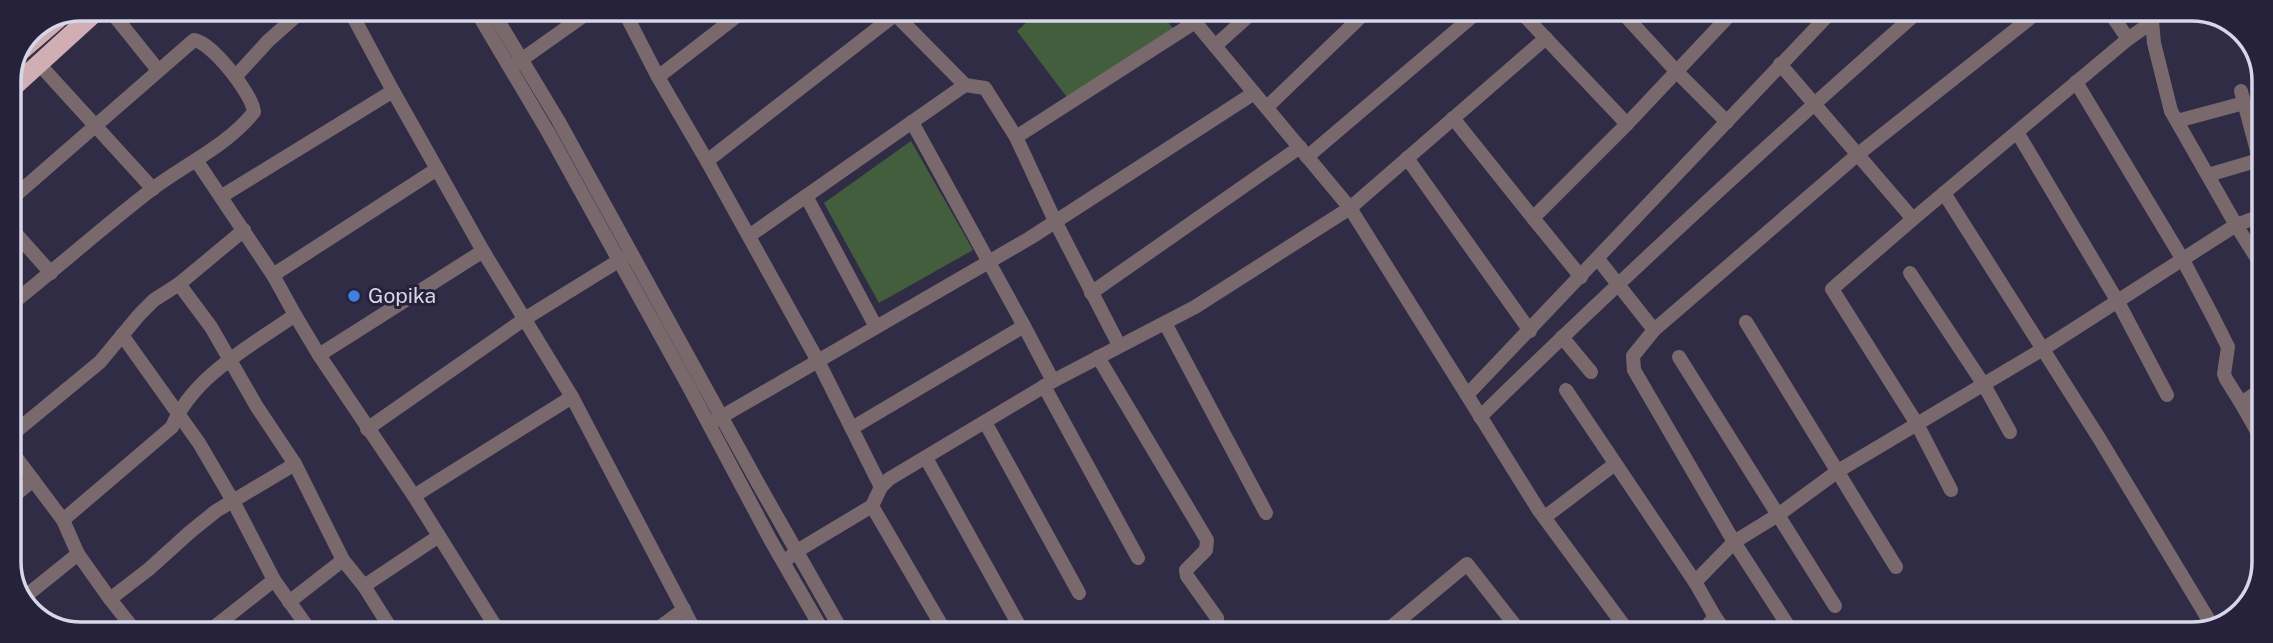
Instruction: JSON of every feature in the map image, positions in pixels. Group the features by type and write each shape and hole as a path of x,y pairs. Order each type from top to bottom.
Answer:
{"highway":[{"path":"21,80 86,21"}],"street":[{"path":"119,21 158,70"},
{"path":"236,76 290,21"},
{"path":"355,21 483,251 572,397 690,622"},
{"path":"484,21 558,120 625,257 715,420 797,551 837,622"},
{"path":"496,21 516,64"},
{"path":"516,64 574,21"},
{"path":"629,21 818,361 881,487"},
{"path":"658,77 730,21"},
{"path":"707,161 882,21"},
{"path":"902,21 965,85 985,88 1016,137 1055,221 1119,345"},
{"path":"1215,46 1243,21"},
{"path":"1267,107 1356,21"},
{"path":"1091,293 1303,152 1466,21"},
{"path":"1530,21 1627,124"},
{"path":"1630,21 1727,122"},
{"path":"1533,218 1677,72 1719,21"},
{"path":"1467,395 1822,21"},
{"path":"1480,417 1618,283 1908,21"},
{"path":"1786,622 1734,542 1634,370 1633,356 1654,330 1857,155 2026,21"},
{"path":"2116,21 2128,39"},
{"path":"1951,490 1917,424 1832,289 2147,21"},
{"path":"2151,21 2154,43 2171,111 2252,250"},
{"path":"1016,137 1195,22 1350,208 1545,517 1621,622"},
{"path":"783,563 797,551 872,506 881,487 926,457 1048,384 1195,307 1350,208 1546,38"},
{"path":"21,190 194,40 198,40 236,76 253,103 254,112 223,140 153,189 21,297"},
{"path":"39,64 153,189"},
{"path":"1780,64 1913,219"},
{"path":"2076,82 2183,260 2228,346 2224,373 2252,422"},
{"path":"749,236 965,85"},
{"path":"222,196 393,91"},
{"path":"715,420 990,261 1254,93"},
{"path":"2177,121 2242,97 2252,134"},
{"path":"1453,118 1581,277"},
{"path":"912,122 1024,326 1048,384 1138,558"},
{"path":"2017,132 2118,302 2166,395"},
{"path":"1407,158 1530,331"},
{"path":"196,160 273,275 319,355 414,496 493,622"},
{"path":"2208,176 2252,162"},
{"path":"273,275 437,169"},
{"path":"1944,193 2209,620"},
{"path":"806,196 876,327"},
{"path":"1695,582 1734,542 1778,515 1838,471 2043,349 2236,225 2252,219"},
{"path":"21,427 100,362 154,300 179,284 244,230"},
{"path":"21,239 51,273"},
{"path":"319,355 483,251"},
{"path":"367,429 526,318 625,257"},
{"path":"1598,259 1654,330"},
{"path":"1910,273 1984,385 2010,432"},
{"path":"179,284 211,327 295,464 343,560 364,586 387,622"},
{"path":"63,520 172,427 178,411 191,394 230,361 295,315"},
{"path":"1746,322 1896,567"},
{"path":"1165,323 1266,513"},
{"path":"852,428 1024,326"},
{"path":"122,335 178,411 233,501 274,580 304,622"},
{"path":"1562,337 1591,372"},
{"path":"1679,356 1835,606"},
{"path":"1098,357 1207,540 1206,550 1186,570 1187,576 1218,622"},
{"path":"1566,390 1695,582 1719,622"},
{"path":"2241,402 2252,396"},
{"path":"414,496 572,397"},
{"path":"715,420 783,563 818,622"},
{"path":"985,422 1079,593"},
{"path":"926,457 1017,622"},
{"path":"21,464 63,520 78,554 128,622"},
{"path":"110,599 190,532 233,501 295,464"},
{"path":"1545,517 1615,464"},
{"path":"21,490 33,480"},
{"path":"872,506 940,622"},
{"path":"364,586 439,536"},
{"path":"30,593 78,554"},
{"path":"289,602 343,560"},
{"path":"1400,621 1467,564 1512,622"},
{"path":"225,622 274,580"},
{"path":"666,622 684,609"},
{"path":"1711,622 1715,617"}],"green space":[{"path":"1028,21 1167,21 1174,29 1069,100 1017,31"},
{"path":"911,141 973,250 879,303 824,203"}],"place":[{"name":"Gopika","path":"354,296"}]}
